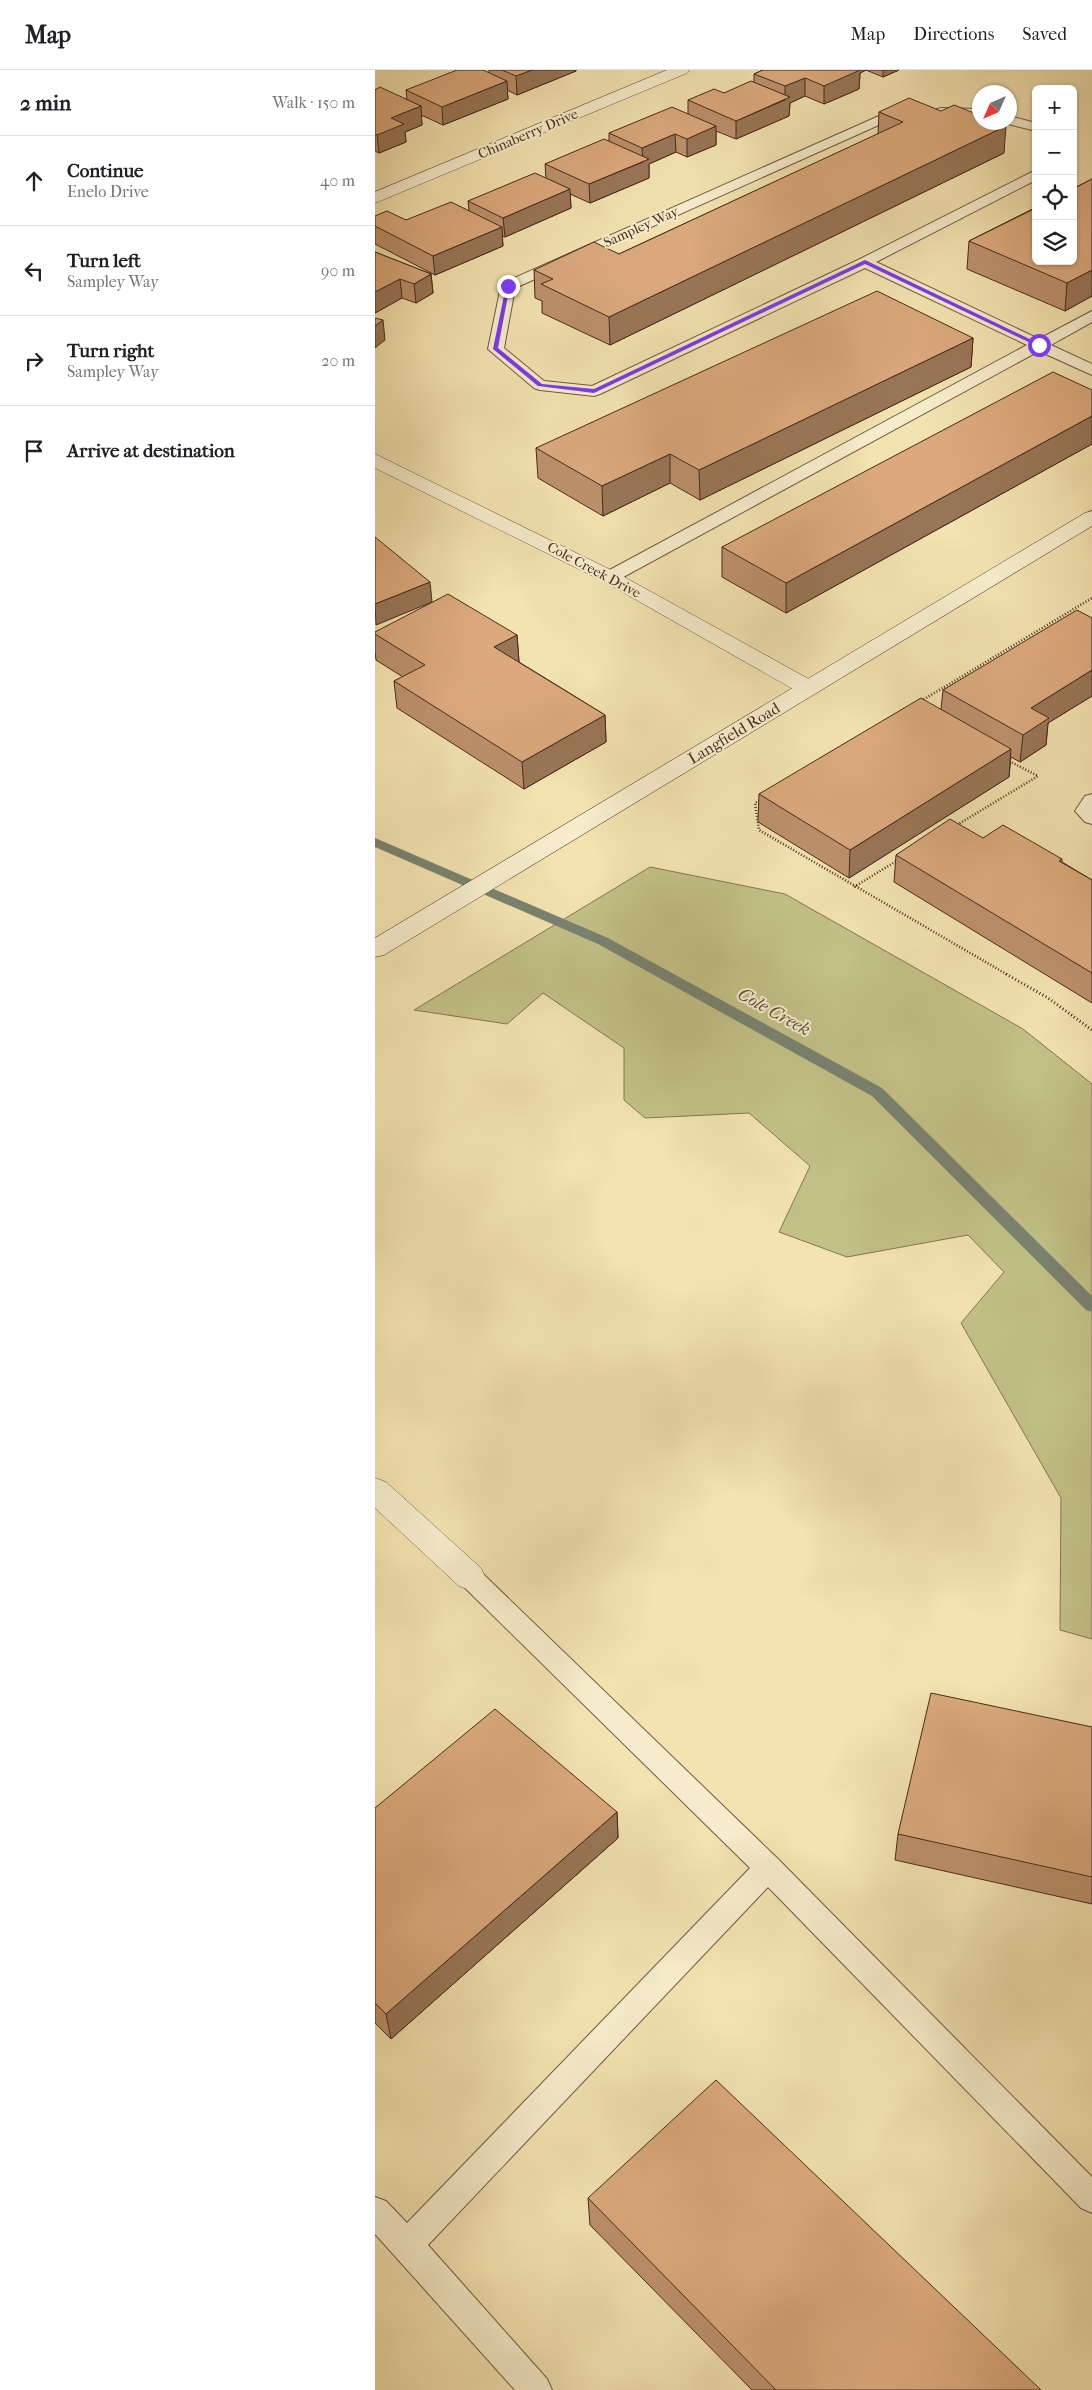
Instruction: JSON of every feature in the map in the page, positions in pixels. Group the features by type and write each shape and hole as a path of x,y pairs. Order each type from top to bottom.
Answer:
{"street":[{"name":"Chinaberry Drive","path":"375,198 681,70"},
{"name":"Cole Creek Drive","path":"375,460 609,577 808,688"},
{"name":"Langfield Road","path":"380,946 1092,517"},
{"path":"375,1490 470,1577"}],"lane":[{"name":"Sampley Way","path":"972,113 897,112 508,286 496,349 540,385 594,391 865,262 1034,175"},
{"path":"1017,122 1032,126"},
{"path":"865,262 1092,370"},
{"path":"609,577 1092,316"},
{"path":"1092,800 1085,811 1092,818"},
{"path":"470,1577 768,1868 1092,2198"},
{"path":"407,2245 768,1868"},
{"path":"375,2212 407,2245 536,2390"}],"path":[{"path":"918,703 1092,598"},
{"path":"954,827 1038,776 1005,758"},
{"path":"764,798 755,803 759,830 853,887 1048,998 1092,1030"},
{"path":"853,887 904,857"}],"shaded area":[{"path":"650,867 785,894 1023,1029 1092,1084 1092,1639 1060,1630 1061,1498 961,1323 1004,1272 968,1235 847,1257 779,1232 810,1166 749,1113 645,1118 624,1100 624,1048 543,993 507,1024 414,1010"}],"building":[{"path":"457,70 483,70 507,81 442,107 406,90"},
{"path":"502,70 532,70 516,76"},
{"path":"763,70 860,70 824,86 805,78 785,86 754,74"},
{"path":"751,81 790,97 736,121 688,100 714,89 724,93"},
{"path":"380,87 421,106 391,118 404,124 377,135 375,134 375,90"},
{"path":"909,98 941,111 954,105 972,112 972,130 998,130 609,317 541,284 553,279 534,270 594,242 619,254 903,122 879,112"},
{"path":"672,107 716,126 687,139 675,134 642,148 609,133"},
{"path":"604,139 649,159 589,184 545,164"},
{"path":"535,173 570,189 503,218 468,201"},
{"path":"1092,179 1092,270 1067,283 969,241 1032,210 1032,265 1077,265 1077,187"},
{"path":"451,202 502,227 433,256 375,226 375,216 387,211 406,220"},
{"path":"375,252 431,274 414,284 400,279 375,292"},
{"path":"877,291 973,338 699,470 670,454 602,486 536,448"},
{"path":"375,318 383,320 375,326"},
{"path":"1053,372 1092,390 1092,416 786,583 722,547"},
{"path":"375,537 430,582 375,604"},
{"path":"448,594 517,635 494,647 605,715 522,762 394,681 425,665 375,634 375,632"},
{"path":"1077,610 1092,618 1092,670 1031,708 1049,718 1023,735 943,690"},
{"path":"921,698 1011,749 850,850 759,794"},
{"path":"950,819 983,838 1003,825 1062,859 1059,861 1092,880 1092,973 896,855"},
{"path":"931,1693 1092,1727 1092,1877 898,1834"},
{"path":"495,1709 617,1812 386,2014 375,2003 375,1808"},
{"path":"716,2080 1041,2390 776,2390 588,2198"}],"waterway":[{"name":"Cole Creek","path":"375,842 603,941 877,1092 1092,1306"}],"route":[{"path":"508,286 496,349 540,385 594,391 865,262 1039,345"}]}
